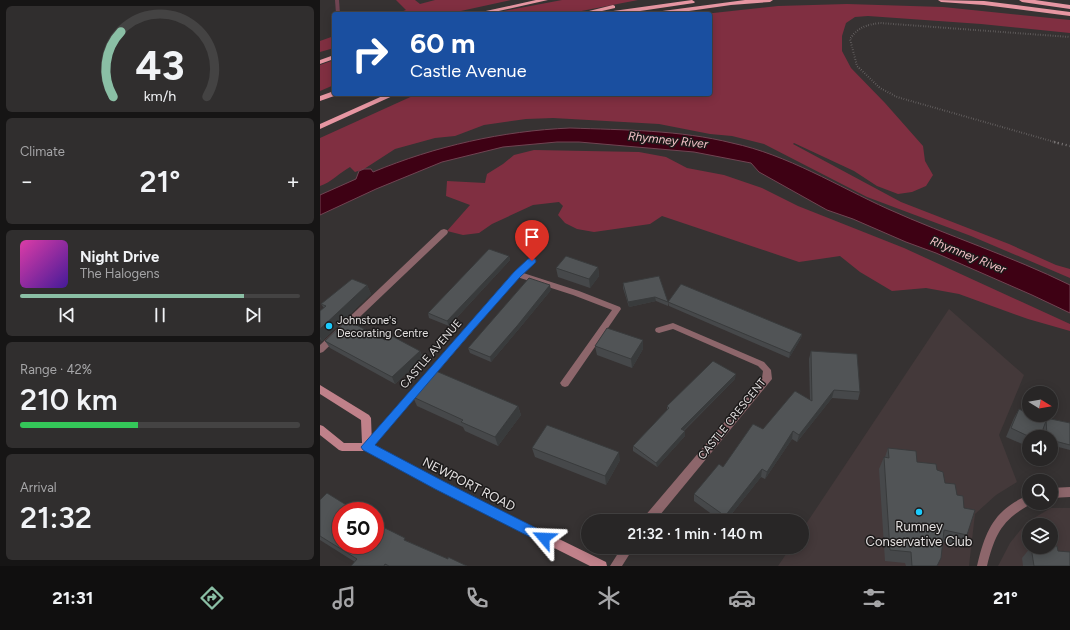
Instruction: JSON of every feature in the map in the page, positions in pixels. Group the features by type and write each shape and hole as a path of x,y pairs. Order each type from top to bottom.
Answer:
{"main road":[{"path":"485,12 545,0"},
{"path":"591,12 657,0"},
{"path":"621,12 708,0"},
{"path":"669,12 724,4 770,0"},
{"path":"941,0 984,3 1070,14"},
{"path":"1022,0 1070,7"},
{"path":"320,58 332,55"},
{"path":"320,62 332,56"},
{"path":"320,99 332,94"},
{"path":"320,128 389,96"},
{"path":"320,389 366,418 367,447"},
{"name":"NEWPORT ROAD","path":"320,429 342,446 367,447 465,498 602,566"}],"street":[{"path":"320,350 444,232"},
{"name":"CASTLE AVENUE","path":"367,447 517,274 532,261"},
{"path":"517,274 576,293 617,309 565,383"},
{"name":"CASTLE CRESCENT","path":"654,514 767,379 767,370 761,364 673,326 659,330"},
{"path":"1058,493 1070,492"},
{"path":"982,566 991,534 996,524 1006,514 1022,504"},
{"path":"615,566 624,554"}],"path":[{"path":"1070,36 880,23 862,25 855,31 850,39 857,66 880,88 897,97 1070,146"}],"shaded area":[{"path":"396,0 415,0 420,4 435,0 511,0 456,12 400,12 406,10"},
{"path":"562,0 638,0 576,12 499,12"},
{"path":"847,4 943,7 1070,20 1070,33 981,24 868,16 855,17 846,23 842,36 842,51 851,68 885,103 923,146 925,161 933,175 926,186 912,192 898,194 877,186 854,171 794,143 793,144 901,202 1009,244 1056,265 1070,269 1070,278 971,236 867,197 764,144 732,136 710,134 659,124 553,118 526,119 484,125 455,136 435,138 395,149 364,169 355,172 350,167 320,186 320,138 413,96 712,96 712,13 778,6"},
{"path":"332,37 332,49 320,52 320,41"},
{"path":"332,61 332,86 320,91 320,65"},
{"path":"534,150 639,152 666,157 687,168 724,175 762,188 798,206 904,248 1070,324 1070,331 1028,319 959,294 926,288 892,291 860,272 840,256 799,262 662,216 650,224 594,232 577,229 565,223 558,215 563,206 559,202 533,205 492,224 479,233 463,235 447,231 470,205 446,196 447,181 485,183 487,174 514,155"},
{"path":"949,309 1024,375 999,435 1017,482 996,495 975,514 969,566 778,566 786,554 809,554 809,519"},
{"path":"1070,508 1070,566 998,566 1010,543 1022,528 1022,554 1058,554 1058,518 1034,518 1048,510"}],"water":[{"name":"Rhymney River","path":"570,128 652,131 692,135 753,148 773,155 793,163 888,209 1070,285 1070,313 936,253 827,210 759,172 751,163 694,152 579,142 557,142 503,147 442,162 376,189 320,215 320,195 356,179 359,171 364,169 371,169 373,172 445,147 494,136 519,132"}],"building":[{"path":"489,249 509,256 447,321 428,313"},
{"path":"566,256 598,267 589,279 556,268"},
{"path":"659,276 668,302 655,297 628,302 623,283"},
{"path":"529,278 550,285 490,357 468,348"},
{"path":"352,279 367,285 320,329 320,311 326,306 321,304"},
{"path":"681,284 802,334 790,353 668,302"},
{"path":"347,320 385,340 390,335 420,351 392,377 325,341"},
{"path":"607,328 643,340 631,359 595,346"},
{"path":"811,351 857,354 860,392 834,390 799,435 793,431 767,472 762,469 727,514 722,514 694,494 719,464 723,467 753,424 763,429 795,391 812,401"},
{"path":"713,361 736,374 681,429 685,431 656,463 633,446 669,408 667,406"},
{"path":"436,371 518,406 495,437 461,422 463,420 413,397"},
{"path":"1019,409 1022,410 1022,422 1046,422 1043,430 1022,430 1022,433 1011,428"},
{"path":"1058,420 1070,423 1070,445 1058,442 1058,430 1047,430 1046,422 1058,422"},
{"path":"547,425 619,452 605,476 532,448"},
{"name":"Rumney Conservative Club","path":"888,448 916,451 917,462 936,464 937,470 943,472 945,483 955,484 957,495 963,496 964,508 975,510 967,535 944,530 941,558 937,566 912,566 911,552 890,550 884,457 889,458"},
{"path":"327,493 342,502 332,502 332,543 320,536 320,500"},
{"path":"384,528 405,538 404,540 467,566 389,566 385,564 384,566 351,566 357,559 349,554 384,554"},
{"path":"1058,551 1070,552 1070,566 1034,566 1032,554 1058,554"}],"waterway":[{"path":"337,0 338,12"}],"place":[{"name":"Johnstone's Decorating Centre","path":"329,326"},
{"name":"Rumney Conservative Club","path":"919,512"}],"route":[{"path":"532,261 517,274 367,447 544,538"}]}
